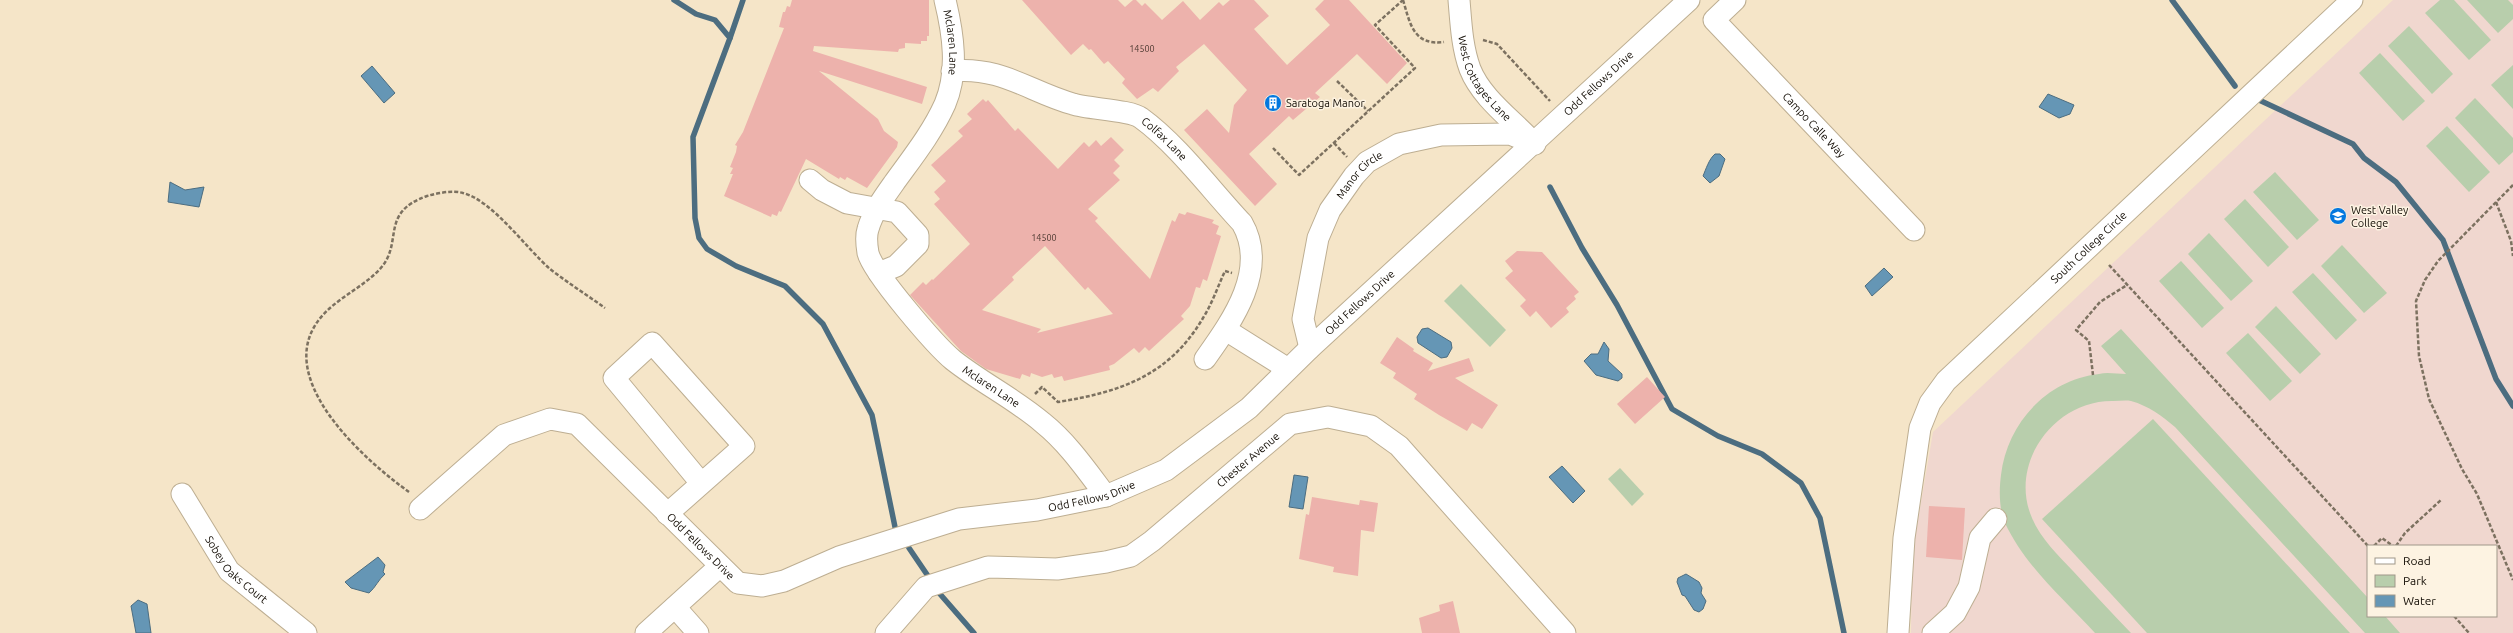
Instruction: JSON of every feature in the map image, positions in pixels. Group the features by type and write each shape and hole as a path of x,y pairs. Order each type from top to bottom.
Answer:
{"street":[{"name":"Mclaren Lane","path":"945,0 953,33 952,71 945,104 924,142 876,209 867,230 868,254 879,273 904,305 953,360 1022,406 1059,437 1106,496"},
{"name":"West Cottages Lane","path":"1459,0 1462,40 1471,70 1485,93 1535,144"},
{"name":"Odd Fellows Drive","path":"424,504 504,435 550,419 577,424 738,583 762,586 784,581 839,557 959,519 1037,510 1106,496 1166,470 1249,408 1310,348 1535,144 1689,0"},
{"name":"Campo Calle Way","path":"1735,0 1714,20 1914,230"},
{"name":"South College Circle","path":"1898,633 1904,538 1920,428 1930,403 1946,381 2352,0"},
{"name":"Colfax Lane","path":"952,71 966,69 1006,76 1073,104 1140,116 1162,135 1242,223 1250,237 1253,255 1248,281 1226,330 1205,359"},
{"name":"Manor Circle","path":"1310,348 1303,319 1318,238 1330,210 1354,176 1367,162 1399,144 1441,135 1510,134 1535,144"},
{"path":"810,180 822,190 846,203 897,212 918,235 918,244 896,266 879,273"},
{"path":"1226,330 1288,369"},
{"path":"667,514 744,446 652,344 614,378 701,483"},
{"name":"Chester Avenue","path":"886,633 926,587 988,567 1057,569 1131,556 1152,541 1290,424 1328,417 1371,426 1399,446 1565,633"},
{"name":"Sobey Oaks Court","path":"182,494 229,571 306,633"},
{"path":"1933,633 1955,613 1966,594 1976,565 1980,538 1996,519"},
{"path":"646,633 720,566"},
{"path":"675,607 698,633"}],"path":[{"path":"1273,148 1299,175 1415,68 1375,25 1403,0 1408,22 1415,33 1426,41 1446,42"},
{"path":"1480,40 1497,44 1565,116"},
{"path":"1337,81 1368,111"},
{"path":"2513,185 2438,261 2425,280 2416,301 2417,334 2425,389 2438,421 2477,494 2513,580"},
{"path":"424,504 394,481 355,447 329,415 313,387 305,350 313,328 328,311 379,270 392,250 393,229 398,216 414,201 438,193 463,193 482,202 550,269 605,308"},
{"path":"2496,202 2511,241 2513,256"},
{"path":"2109,265 2367,545"},
{"path":"1022,406 1042,388 1058,402 1090,397 1128,386 1151,372 1184,344 1203,318 1225,271 1248,281"},
{"path":"2093,375 2089,341 2076,330 2100,302 2127,285"},
{"path":"2396,545 2405,533 2441,500"},
{"path":"2375,545 2382,538 2393,545"},
{"path":"2455,617 2469,633"}],"shaded area":[{"name":"West Valley College","path":"2393,0 2513,0 2513,633 1911,633 1912,555 1933,432"}],"green space":[{"path":"2440,0 2454,0 2491,40 2469,60 2425,13"},
{"path":"2467,0 2508,0 2513,5 2513,19 2498,33"},
{"path":"2409,26 2453,74 2432,94 2388,46"},
{"path":"2380,53 2425,101 2403,121 2359,73"},
{"path":"2513,65 2513,109 2491,85"},
{"path":"2475,98 2513,138 2513,152 2499,165 2455,118"},
{"path":"2447,126 2490,172 2469,192 2426,146"},
{"path":"2275,172 2319,220 2297,240 2253,192"},
{"path":"2245,199 2289,247 2268,267 2224,219"},
{"path":"2209,233 2253,281 2231,301 2188,254"},
{"path":"2342,245 2387,293 2364,313 2321,266"},
{"path":"2181,261 2224,308 2202,328 2159,281"},
{"path":"2313,273 2357,320 2336,340 2292,292"},
{"path":"1461,284 1506,330 1490,347 1444,301"},
{"path":"2276,306 2321,354 2300,374 2255,327"},
{"path":"2121,329 2367,597 2367,617 2386,617 2400,633 2365,633 2175,427 2155,412 2144,406 2131,401 2113,401 2092,403 2072,411 2056,423 2042,438 2032,457 2026,476 2026,497 2032,518 2040,533 2056,553 2131,633 2095,633 2046,581 2013,539 2003,518 2000,487 2005,456 2011,439 2021,422 2032,408 2046,395 2062,385 2080,378 2102,373 2126,374 2101,346"},
{"path":"2248,333 2292,381 2270,401 2226,353"},
{"path":"2153,419 2350,633 2147,633 2042,519"},
{"path":"1620,468 1644,494 1632,506 1608,479"}],"water":[{"path":"372,66 395,93 384,103 361,76"},
{"path":"2048,94 2074,105 2070,114 2059,118 2039,107"},
{"path":"1715,154 1720,154 1725,159 1719,176 1710,183 1703,176 1709,161"},
{"path":"170,182 185,190 204,187 199,207 168,202"},
{"path":"1884,268 1893,277 1872,296 1865,286"},
{"path":"1428,328 1451,342 1452,348 1447,357 1441,358 1418,343 1417,337 1422,329"},
{"path":"1604,342 1609,349 1608,361 1622,374 1622,378 1618,381 1596,375 1584,361 1591,354 1598,354"},
{"path":"1562,466 1585,491 1573,503 1549,477"},
{"path":"1294,475 1308,477 1303,509 1289,507"},
{"path":"378,557 385,565 383,572 385,574 369,593 351,588 345,582"},
{"path":"1686,574 1699,582 1702,588 1701,593 1706,601 1703,609 1699,612 1694,610 1685,596 1682,595 1677,582 1678,578"},
{"path":"138,600 147,604 151,633 136,633 131,606"}],"building":[{"path":"792,0 929,0 929,36 927,36 927,41 921,41 921,44 905,43 905,48 899,49 898,52 814,46 813,51 927,87 922,104 819,71 878,119 884,131 898,142 897,147 867,188 847,177 845,180 840,177 839,179 806,159 781,212 779,211 777,216 772,214 771,217 724,196 733,174 730,174 733,168 730,167 736,152 737,146 735,145 743,132 784,28 779,27 783,12 785,12 787,6 790,7"},
{"name":"Saratoga Manor","path":"1022,0 1118,0 1125,7 1133,0 1136,0 1142,6 1145,3 1162,20 1183,1 1200,20 1219,2 1223,6 1230,0 1254,0 1269,16 1254,29 1287,65 1330,25 1315,9 1324,0 1349,0 1407,63 1387,84 1357,54 1315,93 1320,97 1293,120 1289,116 1249,154 1277,184 1255,206 1184,130 1207,109 1229,133 1234,105 1247,90 1204,44 1176,67 1179,71 1158,92 1153,88 1137,99 1122,83 1125,79 1108,61 1104,64 1091,49 1089,50 1083,44 1071,55"},
{"path":"983,99 986,102 988,100 1015,131 1018,128 1058,169 1084,142 1089,147 1096,140 1101,146 1111,137 1124,150 1114,160 1120,166 1113,173 1120,180 1088,209 1098,218 1095,221 1150,279 1172,220 1175,222 1179,213 1185,215 1187,212 1214,220 1212,223 1219,226 1216,234 1221,236 1207,281 1203,279 1200,288 1196,287 1190,306 1181,316 1184,319 1149,351 1145,347 1139,353 1134,348 1114,364 1109,366 1110,370 1064,381 1062,376 1054,378 1052,374 1042,377 1031,373 1030,377 1022,374 1020,379 986,369 961,351 910,295 923,282 926,285 932,279 933,280 970,244 934,204 940,199 934,192 946,181 931,165 963,136 958,131 972,119 967,114","holes":["1045,246 1085,290 1088,287 1113,314 1037,333 1041,329 982,310 1014,280 1012,277"]},
{"path":"1517,251 1542,252 1579,292 1574,296 1576,299 1566,308 1569,312 1551,328 1536,311 1530,317 1520,306 1526,300 1505,278 1513,271 1505,261"},
{"path":"1397,337 1414,349 1413,351 1433,363 1428,371 1469,358 1474,371 1455,378 1498,405 1482,429 1472,423 1467,431 1439,415 1414,399 1417,394 1393,378 1396,373 1380,363"},
{"path":"1647,377 1665,397 1635,424 1617,404"},
{"path":"1312,497 1359,505 1360,500 1378,503 1374,532 1361,530 1358,576 1333,572 1334,567 1299,559 1306,514 1309,515"},
{"path":"1929,506 1965,508 1962,560 1926,557"},
{"path":"1453,601 1460,633 1422,633 1419,618 1440,611 1439,605"}],"waterway":[{"path":"674,0 696,14 715,20 730,38 693,137 695,218 699,238 707,249 736,266 785,286 823,324 872,415 895,527"},
{"path":"730,38 743,0"},
{"path":"2172,0 2235,86"},
{"path":"2259,100 2353,144 2364,158 2396,182 2443,240 2496,379 2513,406"},
{"path":"1550,187 1582,248 1617,305 1672,409 1718,436 1762,454 1801,483 1820,518 1844,633"},
{"path":"909,548 928,576"},
{"path":"940,594 974,633"}],"place":[{"name":"Saratoga Manor","path":"1273,103"},
{"name":"West Valley College","path":"2338,216"}]}
